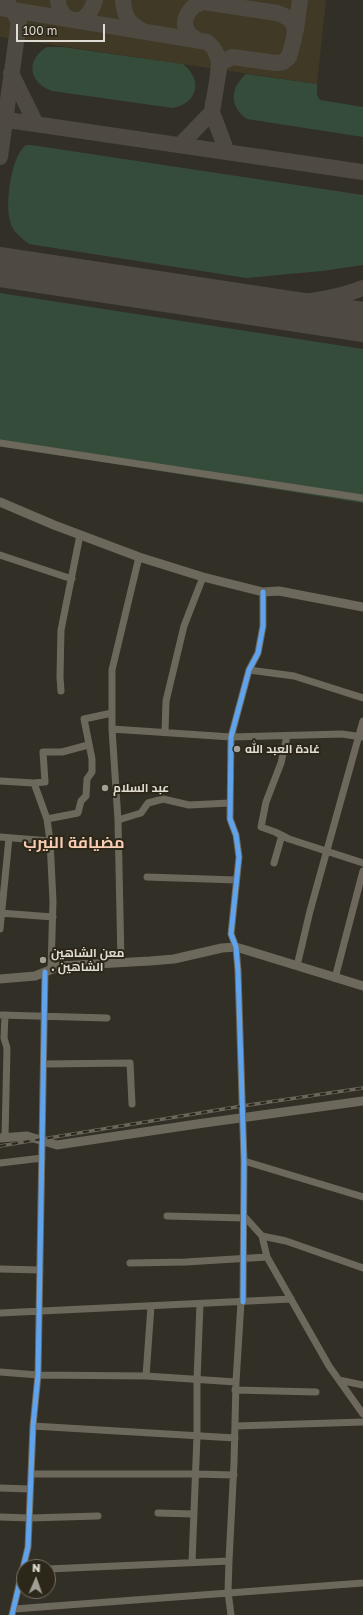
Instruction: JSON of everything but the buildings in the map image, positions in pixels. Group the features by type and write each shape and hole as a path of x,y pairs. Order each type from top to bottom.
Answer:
{"street":[{"path":"0,443 363,498"},
{"path":"0,502 80,535 139,557 203,577 263,592 279,591 363,606"},
{"path":"61,691 61,630 80,535"},
{"path":"0,555 72,579"},
{"path":"121,962 118,820 112,729 112,670 139,557"},
{"path":"165,732 166,701 184,626 203,577"},
{"path":"231,1615 228,1592 236,1426 235,1390 244,1258 244,1161 238,971 236,947 231,934 239,857 238,843 230,819 231,737 249,670 258,653 262,626 263,592"},
{"path":"249,670 294,676 363,698"},
{"path":"47,819 78,813 81,801 86,796 87,779 92,772 92,754 88,745 84,719 112,713"},
{"path":"297,966 326,851 361,736 363,720"},
{"path":"112,729 231,737 342,734 361,736"},
{"path":"287,736 281,763 266,802 261,827 289,839 363,863"},
{"path":"0,781 34,783 45,782 43,752 62,752 88,745"},
{"path":"26,1559 30,1518 33,1426 38,1375 45,1016 53,917 50,841 47,819 34,783"},
{"path":"118,820 141,812 148,803 163,799 189,805 230,803"},
{"path":"274,863 282,835"},
{"path":"0,837 50,841"},
{"path":"0,929 0,913 8,838"},
{"path":"335,978 363,871"},
{"path":"147,877 236,880"},
{"path":"0,913 53,917"},
{"path":"0,979 35,976 60,966 168,959 222,948 236,947 363,986"},
{"path":"108,1018 2,1015 4,1038 7,1048 2,1137 27,1136 57,1145 243,1117 363,1101"},
{"path":"44,1064 130,1063 132,1104"},
{"path":"0,1163 42,1158"},
{"path":"244,1161 363,1197"},
{"path":"167,1216 244,1217 262,1236 267,1257 330,1366 363,1414"},
{"path":"262,1236 286,1241 363,1268"},
{"path":"130,1263 186,1262 267,1257"},
{"path":"0,1269 40,1270"},
{"path":"0,1313 291,1299"},
{"path":"192,1562 200,1304"},
{"path":"146,1376 151,1306"},
{"path":"0,1372 38,1375 146,1376 236,1382"},
{"path":"339,1380 363,1385"},
{"path":"235,1390 316,1392"},
{"path":"236,1426 363,1422"},
{"path":"33,1426 235,1438"},
{"path":"31,1474 234,1475"},
{"path":"0,1488 30,1489"},
{"path":"158,1513 193,1514"},
{"path":"0,1517 30,1518 98,1516"},
{"path":"56,1569 229,1560"},
{"path":"16,1599 13,1612 228,1592 363,1583"}],"shaded area":[{"path":"0,0 326,0 317,84 0,37"}],"green space":[{"path":"47,47 63,47 183,64 193,77 195,90 188,101 173,108 52,91 38,83 33,71 35,58"},
{"path":"246,74 317,84 317,95 320,100 363,107 363,137 247,119 237,108 234,97 237,85"},
{"path":"26,145 363,195 363,265 322,271 246,278 29,244 20,237 11,225 8,203 10,180 16,159"},
{"path":"0,293 363,349 363,503 0,446"}],"taxiway":[{"path":"58,0 62,13 73,20 82,19 87,15 95,0"},
{"path":"296,30 300,0"},
{"path":"123,1 128,18 141,30"},
{"path":"197,40 189,34 185,24 190,10 194,6 204,2 277,13 291,20 294,25 295,30 289,57 283,62 276,63 232,57 220,63 212,112 180,145 212,112"},
{"path":"0,157 19,21 9,5"},
{"path":"0,8 207,42 213,48 217,56 219,64 218,72"},
{"path":"11,73 36,124"},
{"path":"213,103 212,112 227,152"},
{"path":"0,119 363,172"},
{"path":"0,261 7,268"},
{"path":"260,307 325,299 363,288"}],"runway":[{"path":"0,267 363,322"}],"railway":[{"path":"0,1146 242,1106 363,1088"}],"cycle path":[{"path":"243,1302 244,1161 238,971 236,947 231,934 239,857 236,835 230,819 231,737 249,670 258,653 263,626 263,592"},
{"path":"12,1615 28,1547 33,1426 38,1375 45,972"}],"place":[{"name":"غادة العبد الله","path":"237,749"},
{"name":"عبد السلام","path":"105,788"},
{"name":"معن الشاهين . الشاهين","path":"43,960"}],"district":[{"name":"مضيافة النيرب","path":"74,843"}]}
